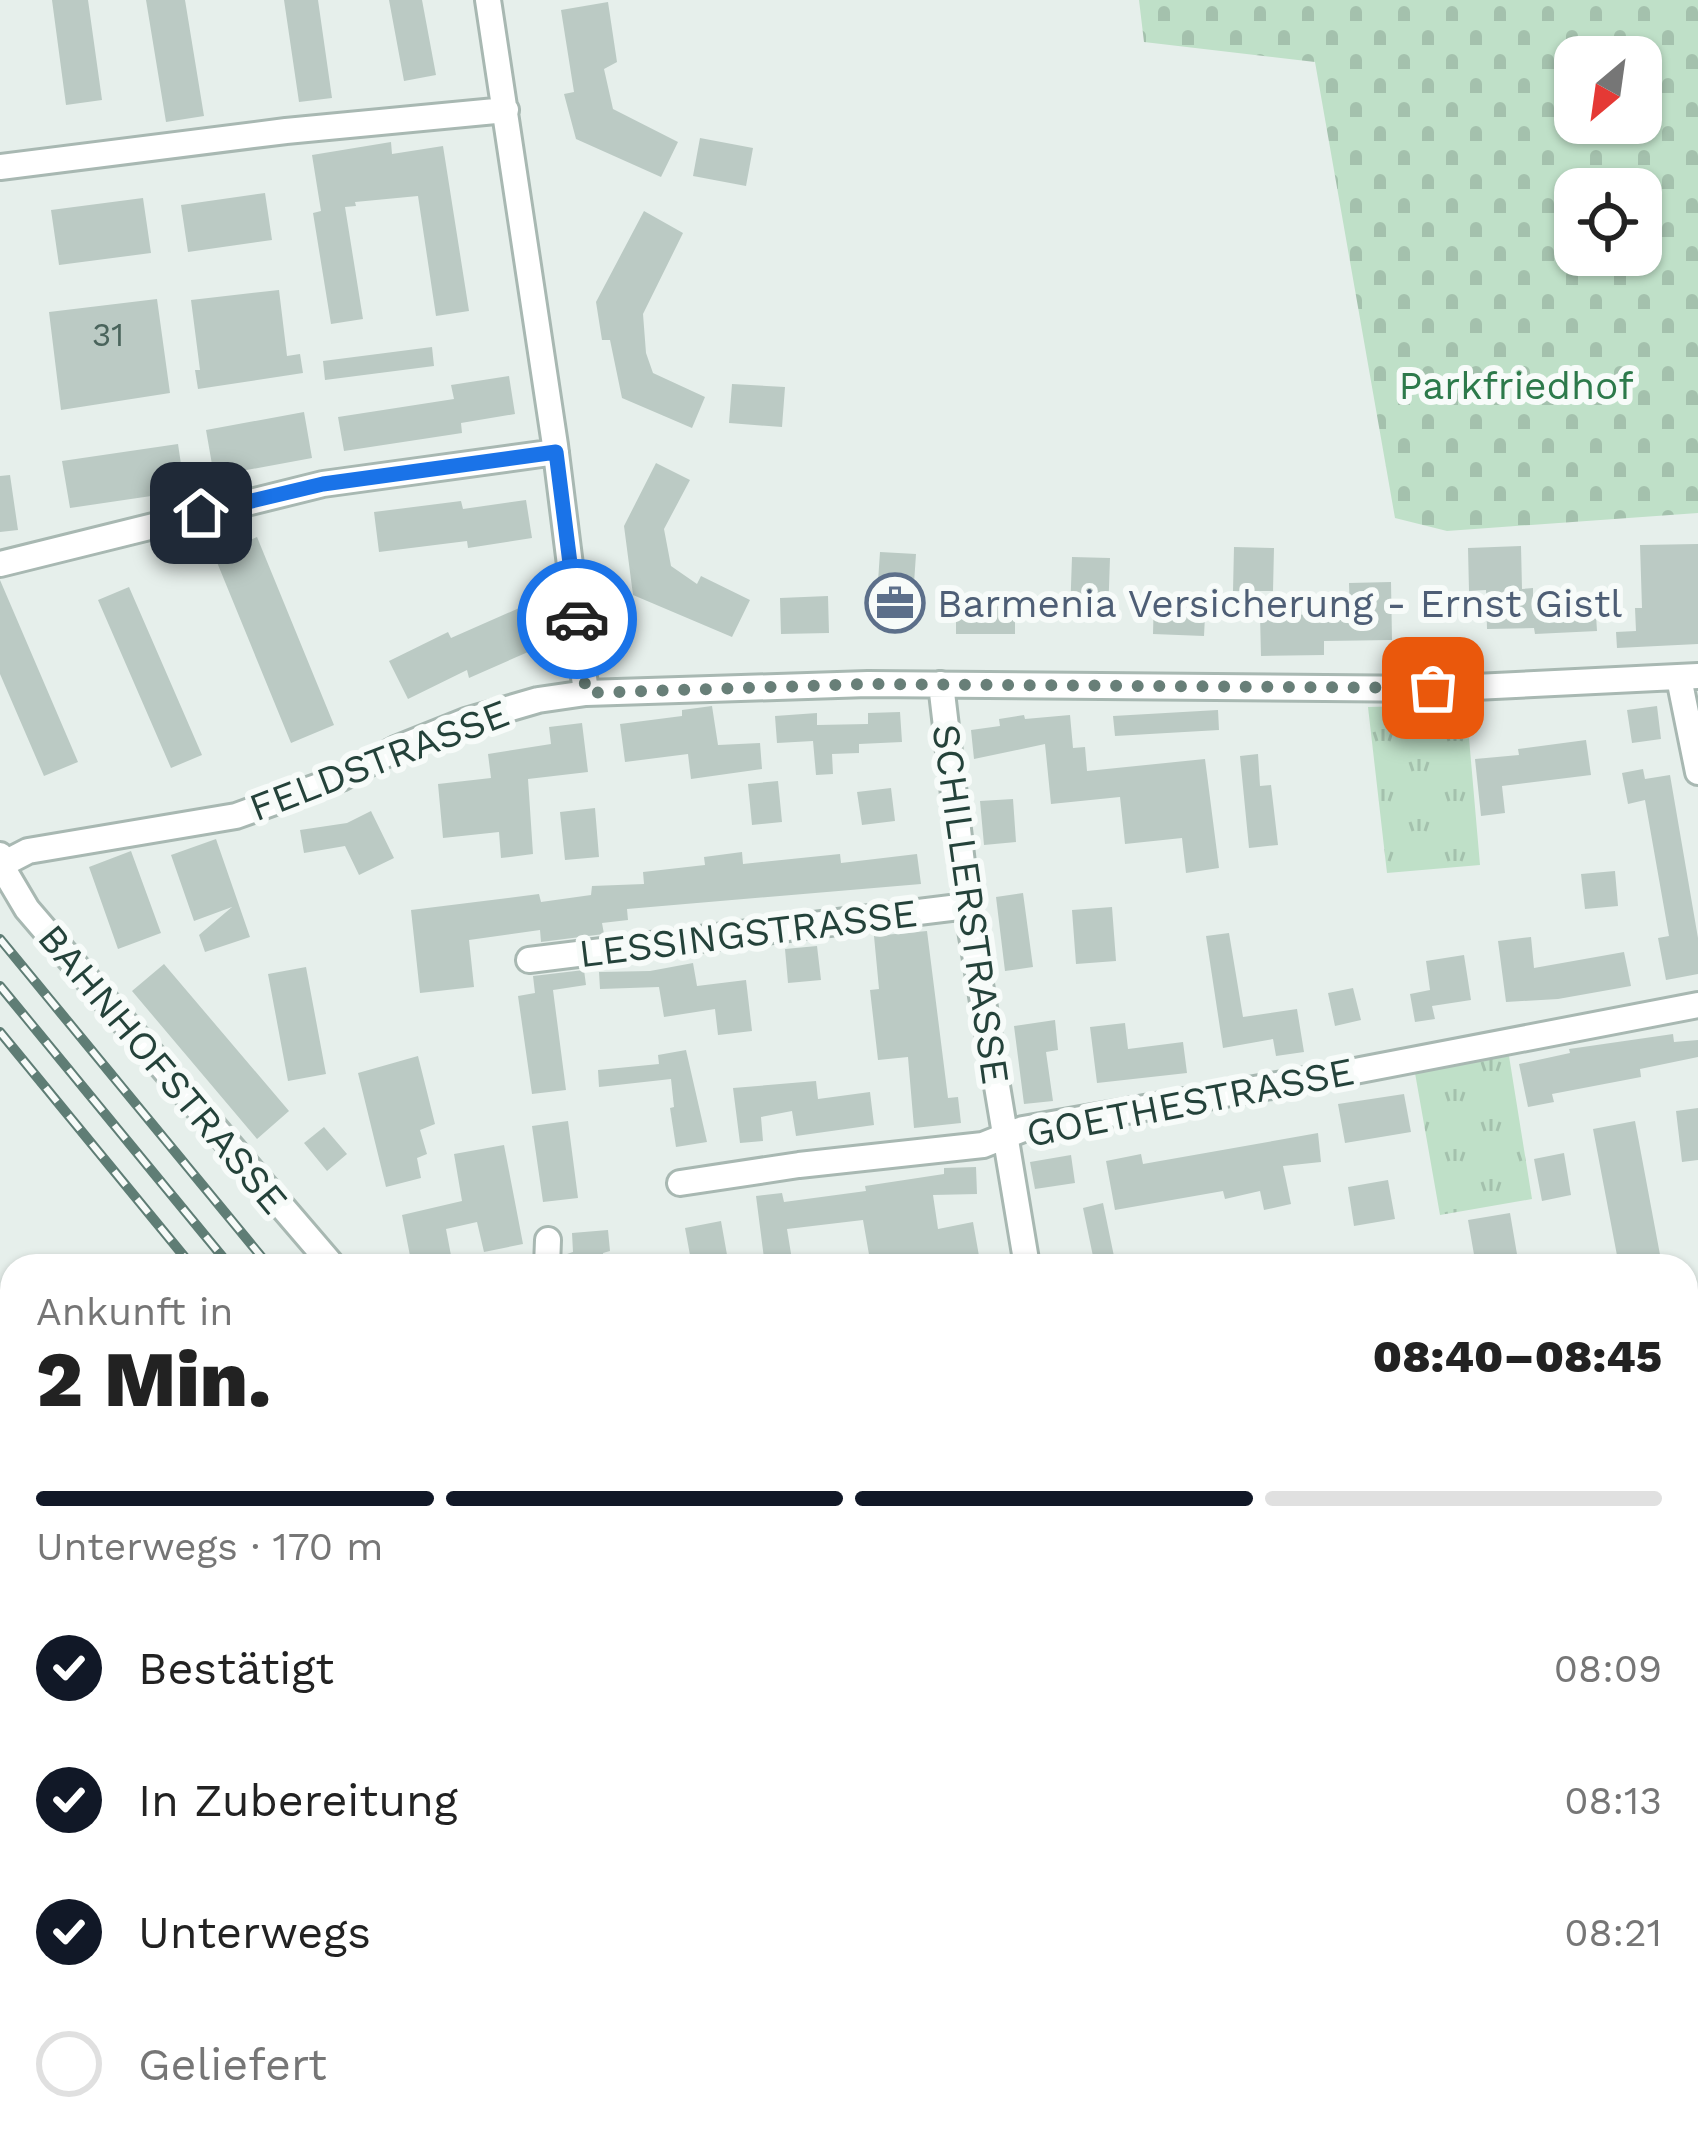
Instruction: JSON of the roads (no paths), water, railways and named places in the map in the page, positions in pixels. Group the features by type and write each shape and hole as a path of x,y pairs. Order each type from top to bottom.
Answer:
{"street":[{"path":"488,0 556,452 586,693"},
{"path":"0,167 286,130 506,110"},
{"path":"0,564 323,484 556,452"},
{"path":"1688,677 1698,772"},
{"name":"FELDSTRASSE","path":"1,865 28,850 236,816 341,778 466,721 538,700 586,693 941,683 1433,688 1688,677"},
{"name":"SCHILLERSTRASSE","path":"941,683 967,906 1026,1254"},
{"path":"0,855 1,865"},
{"name":"BAHNHOFSTRASSE","path":"1,865 27,909 323,1254"},
{"name":"LESSINGSTRASSE","path":"529,960 967,906"},
{"name":"GOETHESTRASSE","path":"680,1184 799,1165 983,1145 1024,1130 1698,1005"},
{"path":"547,1254 548,1240"}],"railway":[{"path":"0,939 259,1254"},
{"path":"0,986 220,1254"},
{"path":"0,1032 182,1254"}],"place":[{"name":"Barmenia Versicherung - Ernst Gistl","path":"895,603"}],"park label":[{"name":"Parkfriedhof","path":"1516,385"}]}
